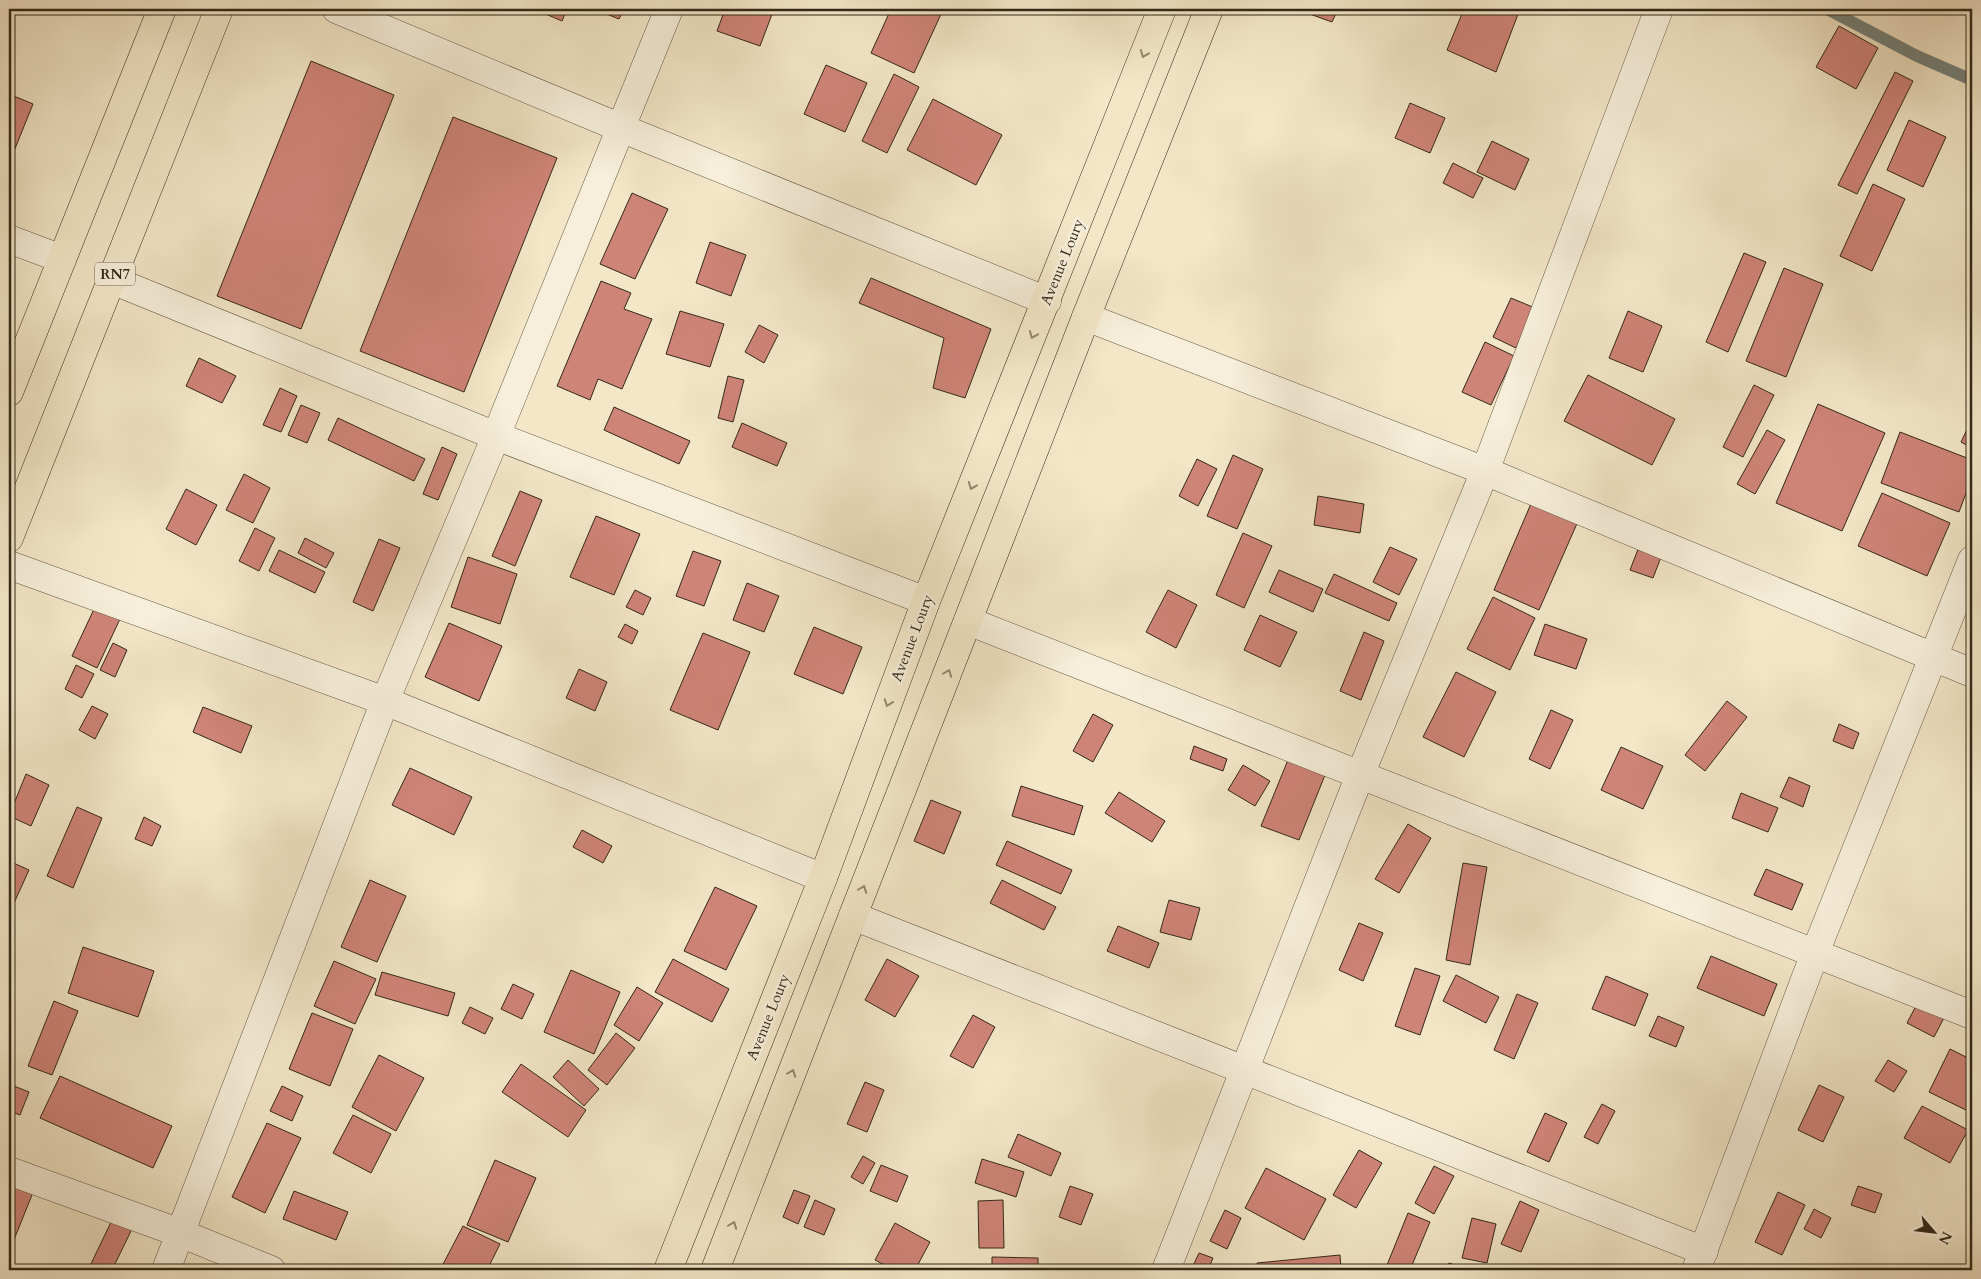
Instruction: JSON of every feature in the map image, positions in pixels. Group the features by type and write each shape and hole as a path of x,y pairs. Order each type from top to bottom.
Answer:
{"main road":[{"path":"9,392 162,9"},
{"name":"RN7","path":"9,538 219,9"},
{"name":"Avenue Loury","path":"668,1270 822,878 926,601 1162,9"},
{"path":"715,1270 1086,317 1209,9"}],"street":[{"path":"336,9 621,128 1047,301"},
{"path":"166,1270 384,701 496,436 669,9"},
{"path":"1166,1270 1246,1070 1360,775 1485,470 1659,9"},
{"path":"9,239 62,259"},
{"path":"112,280 496,436 926,601"},
{"path":"1086,317 1485,470 1972,673"},
{"path":"853,916 1246,1070 1700,1260 1815,953 1972,560"},
{"path":"9,565 384,701 822,878"},
{"path":"968,622 1972,1015"},
{"path":"9,1171 180,1233 271,1270"}],"building":[{"path":"534,9 567,9 562,21"},
{"path":"594,9 624,9 619,19"},
{"path":"725,9 774,9 760,46 717,31"},
{"path":"891,9 935,9 942,12 914,73 871,53"},
{"path":"1296,9 1338,9 1332,22"},
{"path":"1464,9 1520,9 1496,72 1447,50"},
{"path":"1839,26 1878,48 1856,89 1816,67"},
{"path":"311,61 394,95 301,329 217,296"},
{"path":"826,65 867,83 845,132 804,114"},
{"path":"1895,72 1913,81 1857,194 1838,185"},
{"path":"894,74 919,87 887,153 862,141"},
{"path":"9,94 33,104 10,161 9,161"},
{"path":"933,99 1002,135 976,185 907,150"},
{"path":"1410,103 1445,118 1430,153 1395,138"},
{"path":"453,117 557,158 464,392 360,351"},
{"path":"1909,120 1946,137 1923,187 1887,170"},
{"path":"1492,141 1529,159 1515,190 1477,172"},
{"path":"1453,163 1483,178 1473,198 1443,183"},
{"path":"1873,184 1905,199 1872,271 1840,256"},
{"path":"632,193 668,209 635,279 600,264"},
{"path":"710,242 746,255 731,296 696,283"},
{"path":"1744,253 1766,262 1728,352 1706,342"},
{"path":"1784,268 1823,284 1786,377 1746,361"},
{"path":"871,278 991,329 965,398 933,388 944,338 859,303"},
{"path":"601,281 631,293 624,309 652,319 622,389 598,379 590,400 557,386"},
{"path":"1511,298 1535,308 1516,348 1493,337"},
{"path":"680,311 724,324 710,367 666,354"},
{"path":"1628,311 1662,326 1643,372 1609,358"},
{"path":"759,325 778,335 764,363 745,352"},
{"path":"1485,342 1514,356 1491,405 1462,392"},
{"path":"199,358 236,376 222,403 186,386"},
{"path":"1588,375 1675,419 1652,465 1564,421"},
{"path":"728,376 744,380 733,422 718,418"},
{"path":"1754,385 1774,395 1743,457 1723,447"},
{"path":"280,388 297,396 281,432 263,425"},
{"path":"1818,404 1885,433 1842,531 1776,503"},
{"path":"301,405 320,413 307,443 288,435"},
{"path":"614,407 690,441 679,464 604,430"},
{"path":"338,418 425,459 414,481 328,440"},
{"path":"1972,419 1972,448 1961,442"},
{"path":"742,423 787,443 777,466 732,447"},
{"path":"1767,430 1785,440 1755,494 1737,484"},
{"path":"1900,432 1972,460 1972,477 1959,512 1881,483"},
{"path":"442,447 457,454 438,500 423,494"},
{"path":"1233,455 1263,469 1237,529 1207,516"},
{"path":"1197,459 1217,469 1198,506 1179,496"},
{"path":"244,474 270,488 253,523 226,510"},
{"path":"186,489 217,505 196,545 166,529"},
{"path":"520,491 542,500 515,566 492,556"},
{"path":"1882,493 1950,523 1927,576 1858,546"},
{"path":"1318,496 1364,504 1360,533 1314,525"},
{"path":"1533,499 1579,519 1539,610 1494,590"},
{"path":"596,516 640,534 614,595 570,577"},
{"path":"255,528 275,538 259,571 239,561"},
{"path":"1243,533 1272,546 1244,608 1216,595"},
{"path":"305,538 334,553 326,568 298,553"},
{"path":"379,539 400,548 373,611 353,602"},
{"path":"1640,544 1663,552 1653,578 1630,570"},
{"path":"1390,547 1417,559 1399,595 1373,582"},
{"path":"279,550 325,572 315,593 269,571"},
{"path":"693,551 721,561 704,606 676,596"},
{"path":"468,557 517,574 500,624 451,607"},
{"path":"1279,570 1323,589 1313,612 1269,592"},
{"path":"1334,574 1397,603 1389,621 1325,593"},
{"path":"747,583 779,596 764,632 733,620"},
{"path":"635,590 651,598 643,615 626,607"},
{"path":"1168,590 1197,605 1176,648 1146,632"},
{"path":"1493,597 1535,618 1510,670 1467,649"},
{"path":"95,607 120,619 97,668 72,656"},
{"path":"1260,615 1297,632 1280,667 1244,650"},
{"path":"449,623 502,646 479,701 425,677"},
{"path":"625,624 638,631 632,644 618,637"},
{"path":"1545,624 1587,639 1576,669 1534,655"},
{"path":"814,627 862,647 843,694 794,674"},
{"path":"1364,632 1384,641 1361,700 1340,691"},
{"path":"703,633 750,652 718,730 670,710"},
{"path":"113,643 127,650 115,677 100,670"},
{"path":"76,665 94,674 82,698 65,689"},
{"path":"579,669 607,682 595,711 566,698"},
{"path":"1456,672 1496,692 1464,757 1423,737"},
{"path":"1727,701 1747,717 1705,771 1685,755"},
{"path":"92,706 108,714 95,739 79,730"},
{"path":"203,707 252,726 241,753 193,732"},
{"path":"1551,710 1573,720 1550,769 1529,759"},
{"path":"1093,714 1113,725 1093,762 1073,751"},
{"path":"1839,724 1859,733 1853,749 1833,741"},
{"path":"1194,746 1227,759 1223,771 1190,759"},
{"path":"1621,747 1663,766 1643,809 1601,790"},
{"path":"1290,755 1327,770 1299,840 1261,826"},
{"path":"1243,765 1270,781 1255,806 1228,790"},
{"path":"410,768 472,797 454,835 392,805"},
{"path":"26,774 49,785 31,826 9,816"},
{"path":"1789,777 1810,786 1803,807 1780,797"},
{"path":"1021,786 1083,806 1074,835 1012,816"},
{"path":"1119,792 1165,821 1152,842 1105,813"},
{"path":"1741,793 1778,808 1768,832 1732,818"},
{"path":"931,800 961,812 944,854 914,841"},
{"path":"77,807 102,818 73,888 47,876"},
{"path":"144,817 161,826 152,846 135,839"},
{"path":"1408,824 1431,838 1399,893 1375,879"},
{"path":"582,830 612,846 603,863 573,847"},
{"path":"1007,841 1072,870 1061,894 996,865"},
{"path":"9,861 29,870 9,914"},
{"path":"1463,863 1487,867 1470,965 1446,960"},
{"path":"1766,869 1803,884 1792,910 1754,895"},
{"path":"370,880 406,896 377,962 341,947"},
{"path":"1002,880 1056,907 1044,930 990,903"},
{"path":"715,887 757,906 726,970 684,951"},
{"path":"1169,900 1200,908 1191,940 1160,932"},
{"path":"1359,923 1383,933 1363,981 1339,970"},
{"path":"1118,926 1159,943 1149,968 1107,951"},
{"path":"83,947 154,971 138,1017 68,993"},
{"path":"1711,956 1777,984 1764,1016 1697,988"},
{"path":"673,959 729,989 712,1022 655,992"},
{"path":"887,959 919,976 895,1017 865,1000"},
{"path":"334,961 376,979 355,1024 314,1006"},
{"path":"1415,968 1440,976 1420,1035 1395,1026"},
{"path":"571,970 620,992 594,1054 544,1032"},
{"path":"382,972 455,993 448,1016 375,995"},
{"path":"1456,975 1499,997 1486,1023 1443,1001"},
{"path":"1606,976 1648,994 1635,1026 1592,1009"},
{"path":"513,984 534,994 522,1019 501,1009"},
{"path":"637,987 663,1003 639,1041 614,1025"},
{"path":"1517,994 1538,1003 1514,1059 1494,1050"},
{"path":"1919,1000 1946,1014 1934,1037 1907,1023"},
{"path":"54,1001 78,1011 52,1075 28,1066"},
{"path":"470,1007 493,1018 485,1034 462,1023"},
{"path":"312,1013 353,1029 330,1086 289,1069"},
{"path":"973,1015 995,1027 973,1068 950,1056"},
{"path":"1658,1016 1684,1027 1676,1047 1649,1036"},
{"path":"616,1033 635,1048 607,1085 588,1070"},
{"path":"1950,1049 1972,1060 1972,1113 1929,1092"},
{"path":"379,1055 424,1078 396,1131 352,1107"},
{"path":"568,1060 599,1089 584,1106 553,1077"},
{"path":"1888,1060 1907,1071 1894,1092 1875,1081"},
{"path":"521,1064 586,1110 568,1137 502,1092"},
{"path":"60,1076 172,1126 153,1168 40,1118"},
{"path":"865,1082 884,1090 867,1132 847,1124"},
{"path":"9,1084 29,1092 20,1115 9,1111"},
{"path":"1819,1085 1844,1097 1823,1142 1798,1130"},
{"path":"282,1086 303,1096 292,1121 270,1111"},
{"path":"1602,1104 1615,1111 1598,1144 1584,1137"},
{"path":"1922,1106 1968,1130 1950,1163 1904,1138"},
{"path":"1545,1113 1567,1123 1549,1162 1527,1152"},
{"path":"353,1115 391,1134 371,1173 333,1153"},
{"path":"267,1123 301,1138 265,1213 232,1197"},
{"path":"1018,1134 1061,1153 1051,1176 1008,1157"},
{"path":"1359,1150 1382,1163 1356,1208 1333,1195"},
{"path":"863,1156 875,1163 863,1184 851,1177"},
{"path":"982,1159 1024,1172 1016,1197 975,1183"},
{"path":"495,1160 536,1178 508,1242 467,1225"},
{"path":"881,1165 908,1176 897,1202 870,1191"},
{"path":"1434,1166 1454,1176 1434,1214 1415,1203"},
{"path":"1266,1168 1326,1199 1304,1240 1245,1208"},
{"path":"9,1179 34,1190 9,1252"},
{"path":"1070,1186 1093,1194 1081,1225 1059,1217"},
{"path":"1858,1186 1882,1194 1875,1213 1851,1205"},
{"path":"794,1190 810,1196 798,1224 783,1217"},
{"path":"294,1191 348,1212 336,1240 283,1219"},
{"path":"1778,1192 1805,1205 1782,1255 1755,1242"},
{"path":"815,1200 835,1209 824,1235 804,1227"},
{"path":"1003,1200 1004,1248 979,1248 978,1201"},
{"path":"1520,1201 1539,1210 1521,1252 1501,1244"},
{"path":"1814,1209 1831,1218 1821,1238 1804,1229"},
{"path":"1225,1210 1241,1218 1227,1249 1210,1241"},
{"path":"1408,1213 1430,1222 1410,1270 1385,1270"},
{"path":"1472,1218 1496,1224 1487,1263 1462,1258"},
{"path":"112,1220 132,1229 112,1270 88,1270"},
{"path":"895,1223 930,1242 915,1270 894,1270 875,1260"},
{"path":"463,1226 500,1244 487,1270 440,1270"},
{"path":"1199,1253 1213,1258 1208,1270 1191,1270"},
{"path":"1340,1255 1341,1270 1258,1270 1257,1263"},
{"path":"992,1257 1038,1258 1038,1270 992,1270"},
{"path":"1449,1263 1470,1270 1447,1270"}],"waterway":[{"path":"1827,9 1917,56 1972,80"}]}
